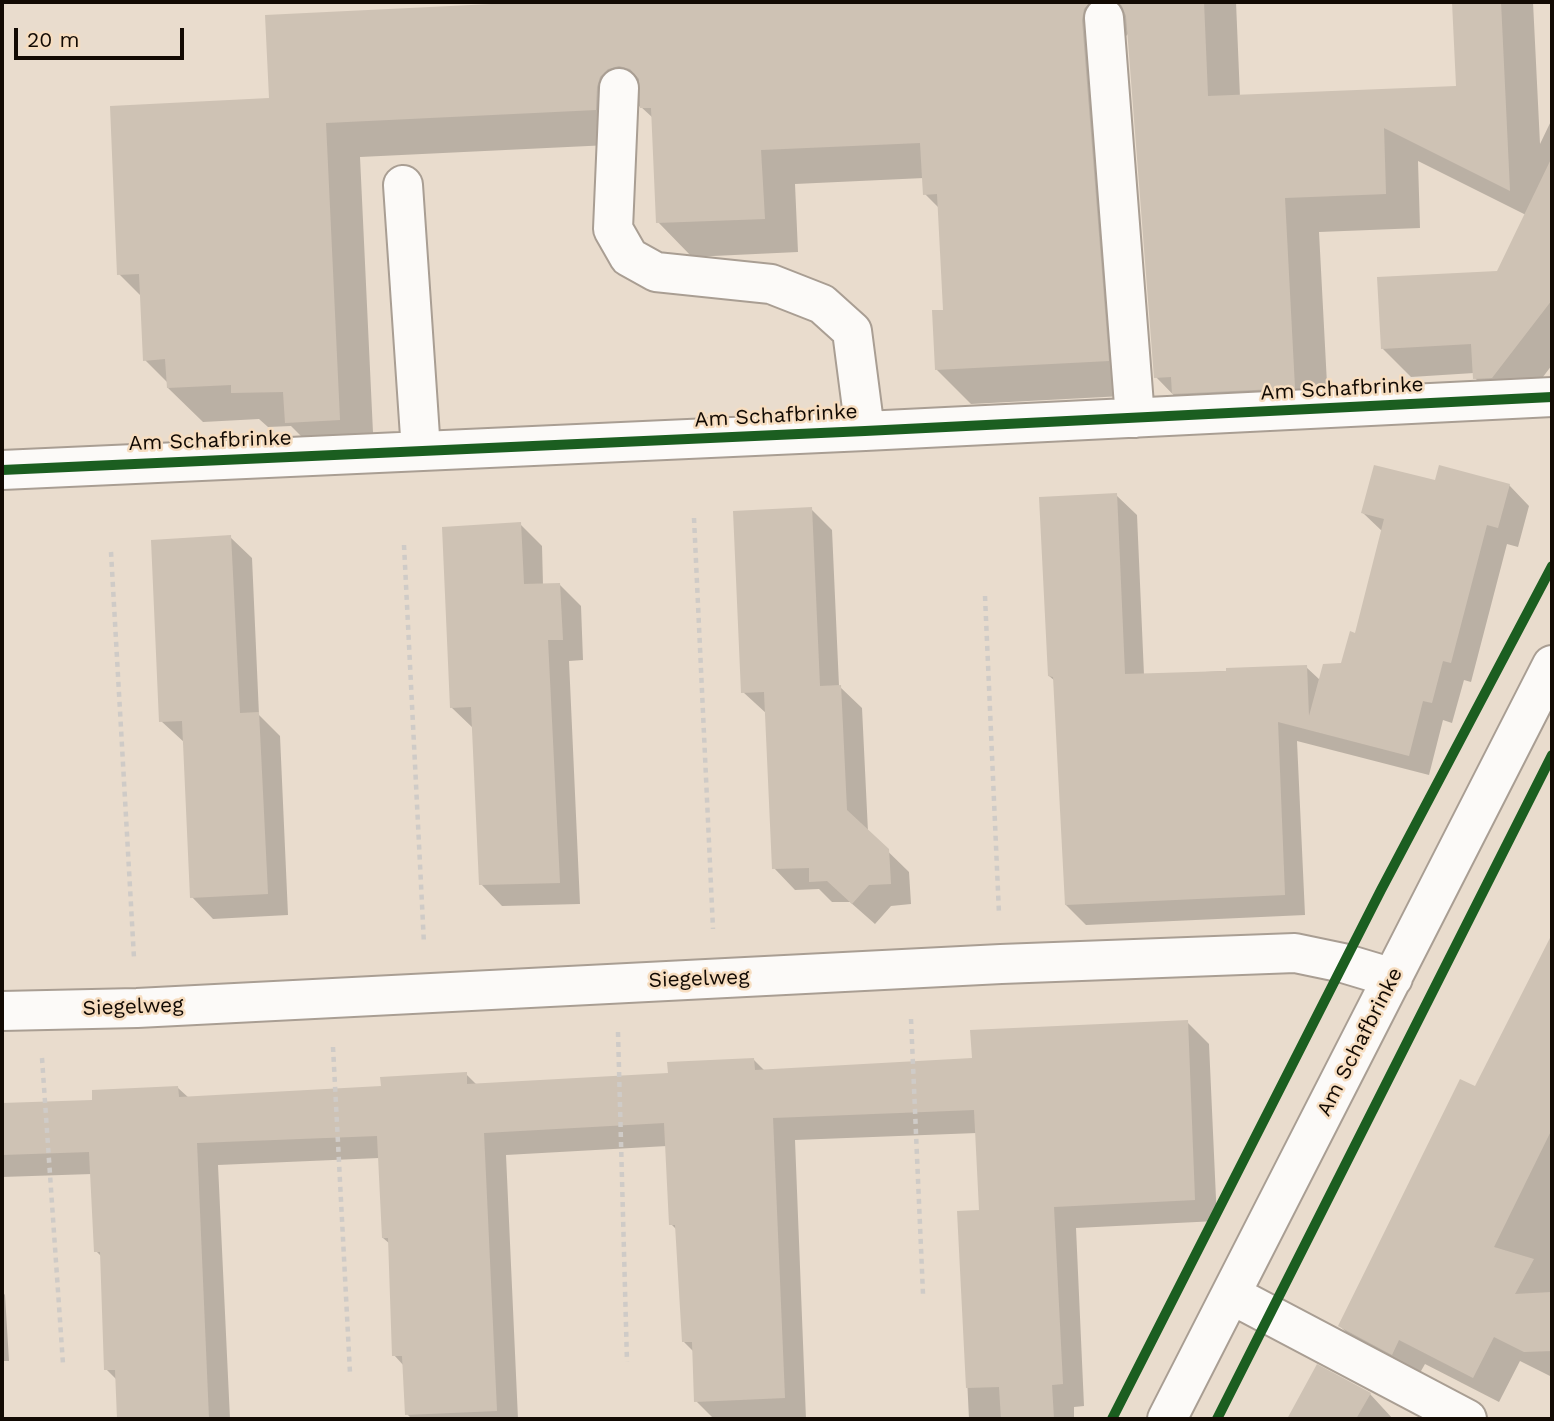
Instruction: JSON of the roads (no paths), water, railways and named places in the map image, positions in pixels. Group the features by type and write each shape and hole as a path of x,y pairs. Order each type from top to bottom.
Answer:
{"street":[{"path":"1104,18 1135,418"},
{"path":"619,88 613,229 629,257 656,272 696,274 771,284 822,304 852,331 865,431"},
{"path":"403,185 421,451"},
{"name":"Am Schafbrinke","path":"2,470 1552,397"},
{"name":"Am Schafbrinke","path":"1167,1419 1552,665"},
{"name":"Siegelweg","path":"2,1011 137,1008 616,982 1296,953 1393,978"},
{"path":"1232,1294 1467,1419"}]}
